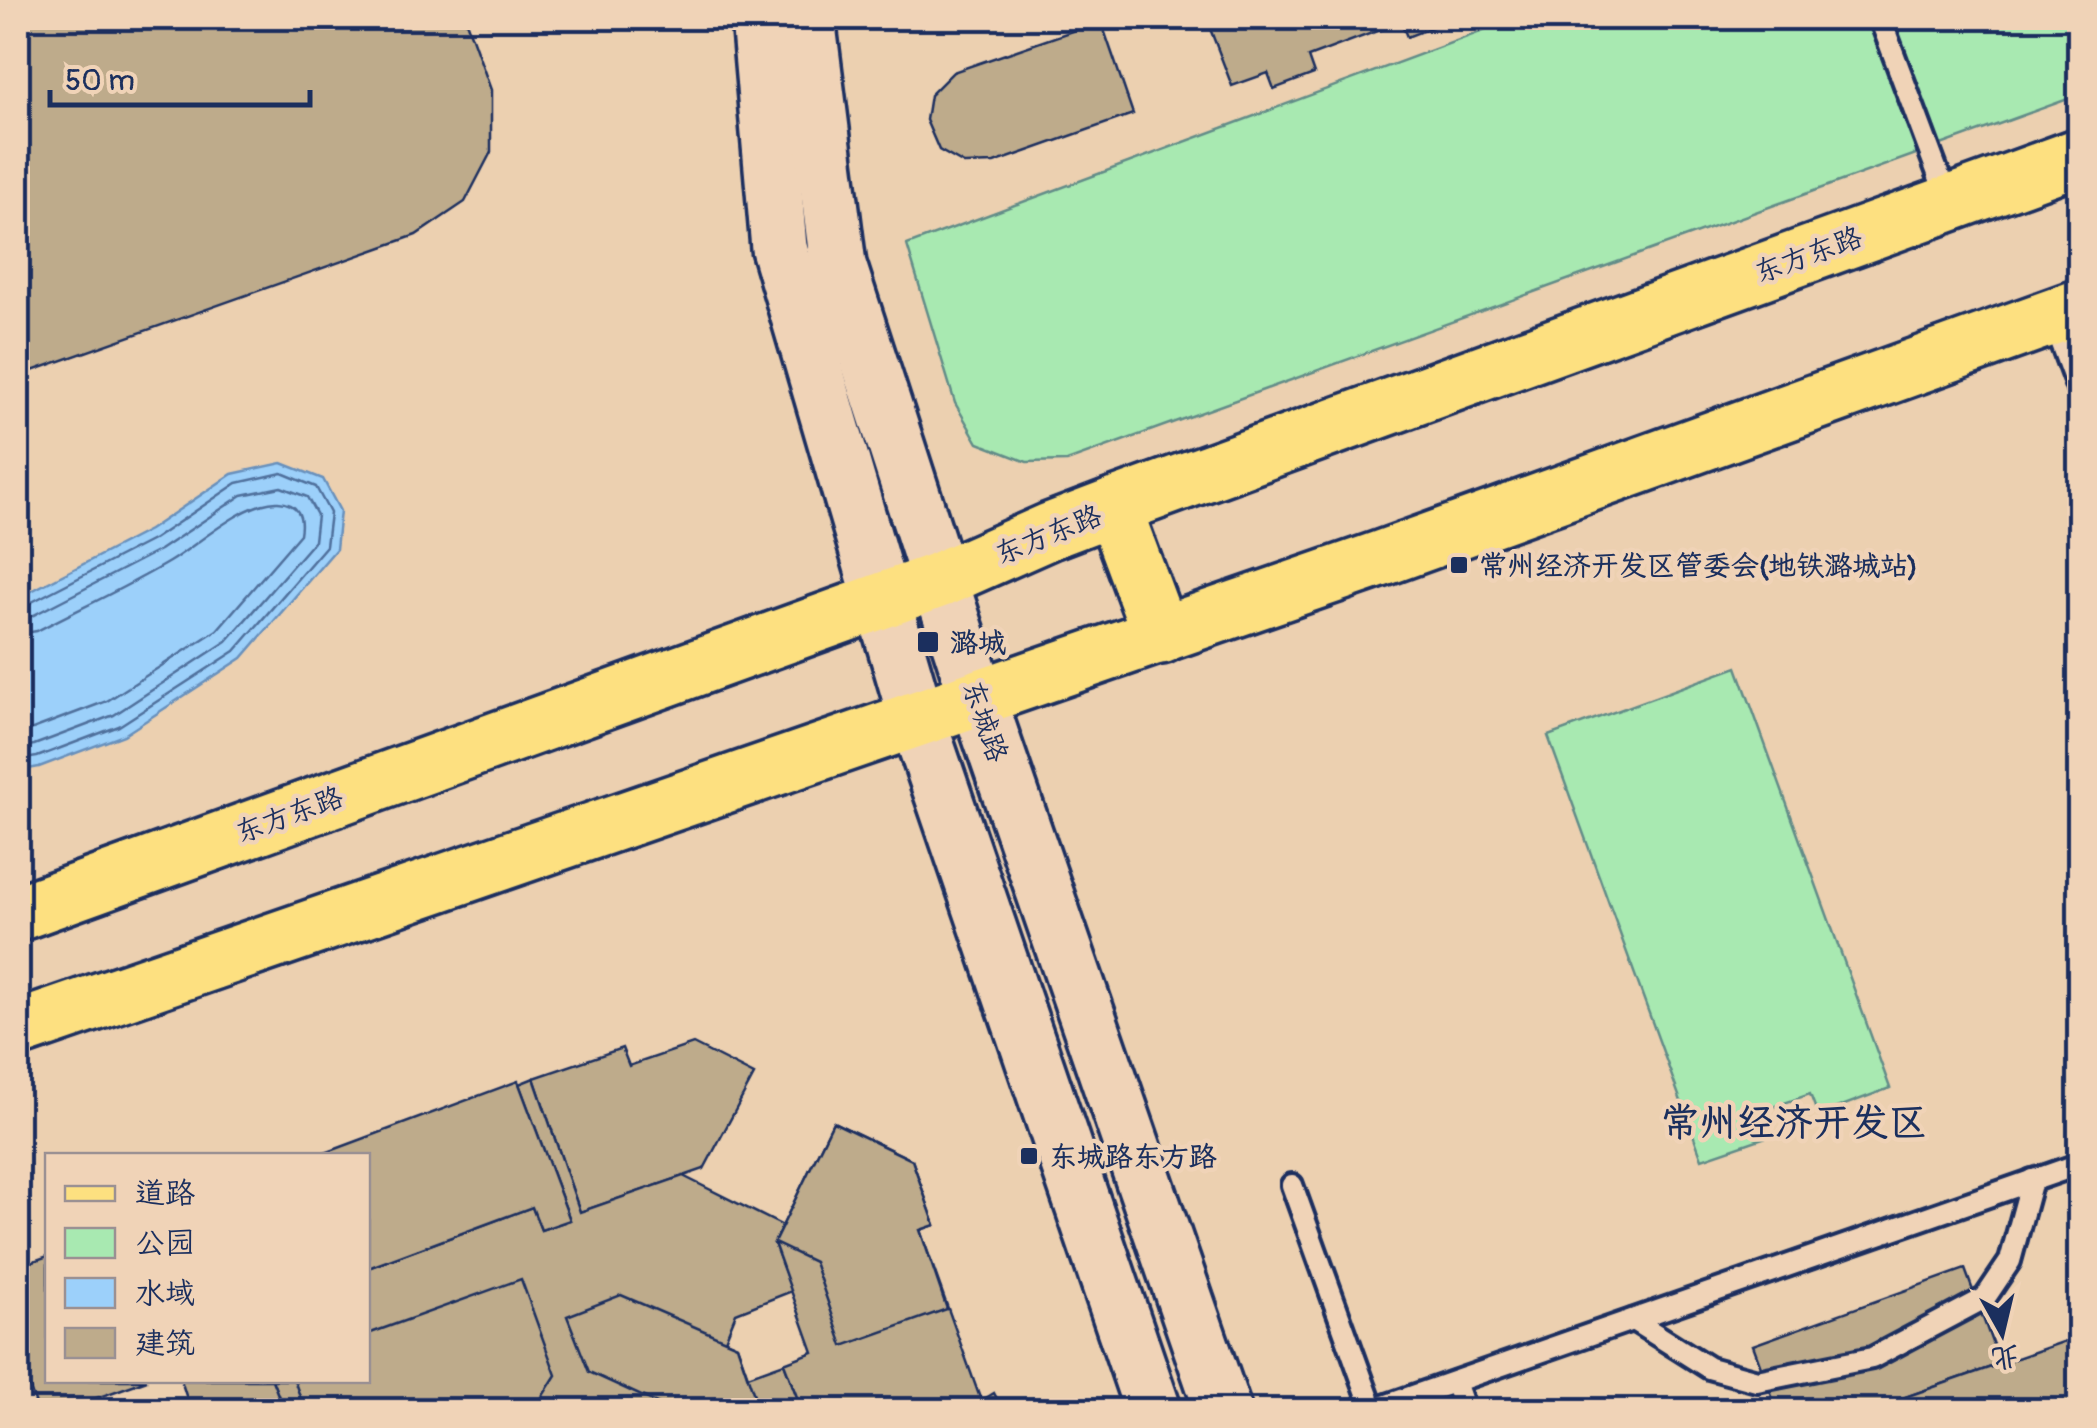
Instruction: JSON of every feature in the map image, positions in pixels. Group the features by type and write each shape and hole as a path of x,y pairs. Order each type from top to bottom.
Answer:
{"main road":[{"path":"760,18 779,248 917,719 1153,1410"},
{"name":"东城路","path":"807,18 838,266 978,699 1222,1410"},
{"name":"东方东路","path":"18,913 940,580 1050,530 2080,156"},
{"path":"18,1029 1380,560 2066,312"},
{"path":"1113,507 1162,636"}],"lane":[{"path":"1880,18 1949,203"},
{"path":"2066,312 2080,395"},
{"path":"1292,1185 1373,1410 2080,1164"},
{"path":"1633,1320 1709,1368 1757,1381 1872,1358 1985,1298 2010,1262 2032,1180"},
{"path":"1455,1382 1465,1410"}],"green space":[{"path":"1518,18 2079,18 2079,95 1067,461 1027,462 978,443 955,403 907,245"},
{"path":"1737,667 1890,1088 1818,1115 1810,1094 1764,1110 1772,1135 1702,1159 1548,736"}],"water":[{"path":"282,463 323,479 340,511 336,549 242,658 124,735 18,771 18,598 149,530 232,474"}],"building":[{"path":"18,18 465,18 491,90 491,152 465,202 416,235 18,376"},
{"path":"1232,18 1441,18 1443,23 1407,37 1401,22 1308,57 1314,74 1274,89 1268,73 1232,86 1209,26"},
{"path":"1101,21 1133,114 994,163 964,164 939,150 926,120 930,95 953,72"},
{"path":"693,1044 754,1075 704,1169 580,1212 534,1078 622,1048 629,1066"},
{"path":"534,1078 580,1212 683,1176 783,1226 774,1243 792,1291 736,1313 725,1340 737,1345 748,1376 784,1363 802,1410 284,1410 273,1383 370,1383 370,1267 532,1207 541,1230 570,1220 519,1084"},
{"path":"518,1081 570,1220 541,1230 532,1207 370,1267 370,1153 325,1153"},
{"path":"833,1122 912,1160 935,1225 920,1230 981,1401 994,1393 1003,1410 802,1410 784,1363 813,1352 774,1243"},
{"path":"833,1122 912,1160 935,1225 920,1230 947,1309 843,1346 814,1262 774,1243"},
{"path":"18,1235 28,1263 45,1257 45,1383 139,1383 63,1410 38,1410 23,1370 18,1372"},
{"path":"1965,1269 2000,1364 1868,1410 1777,1410 1753,1345"},
{"path":"521,1279 556,1375 534,1410 305,1410 295,1383 370,1383 370,1333"},
{"path":"621,1295 737,1345 758,1407 672,1410 589,1372 567,1316"},
{"path":"2080,1336 2080,1410 1868,1410 2000,1364"},
{"path":"182,1383 273,1383 284,1410 172,1408 188,1402"}],"place":[{"name":"常州经济开发区管委会(地铁潞城站)","path":"1459,565"},
{"name":"潞城","path":"928,642"},
{"name":"东城路东方路","path":"1029,1156"}],"district":[{"name":"常州经济开发区","path":"1794,1122"}]}
